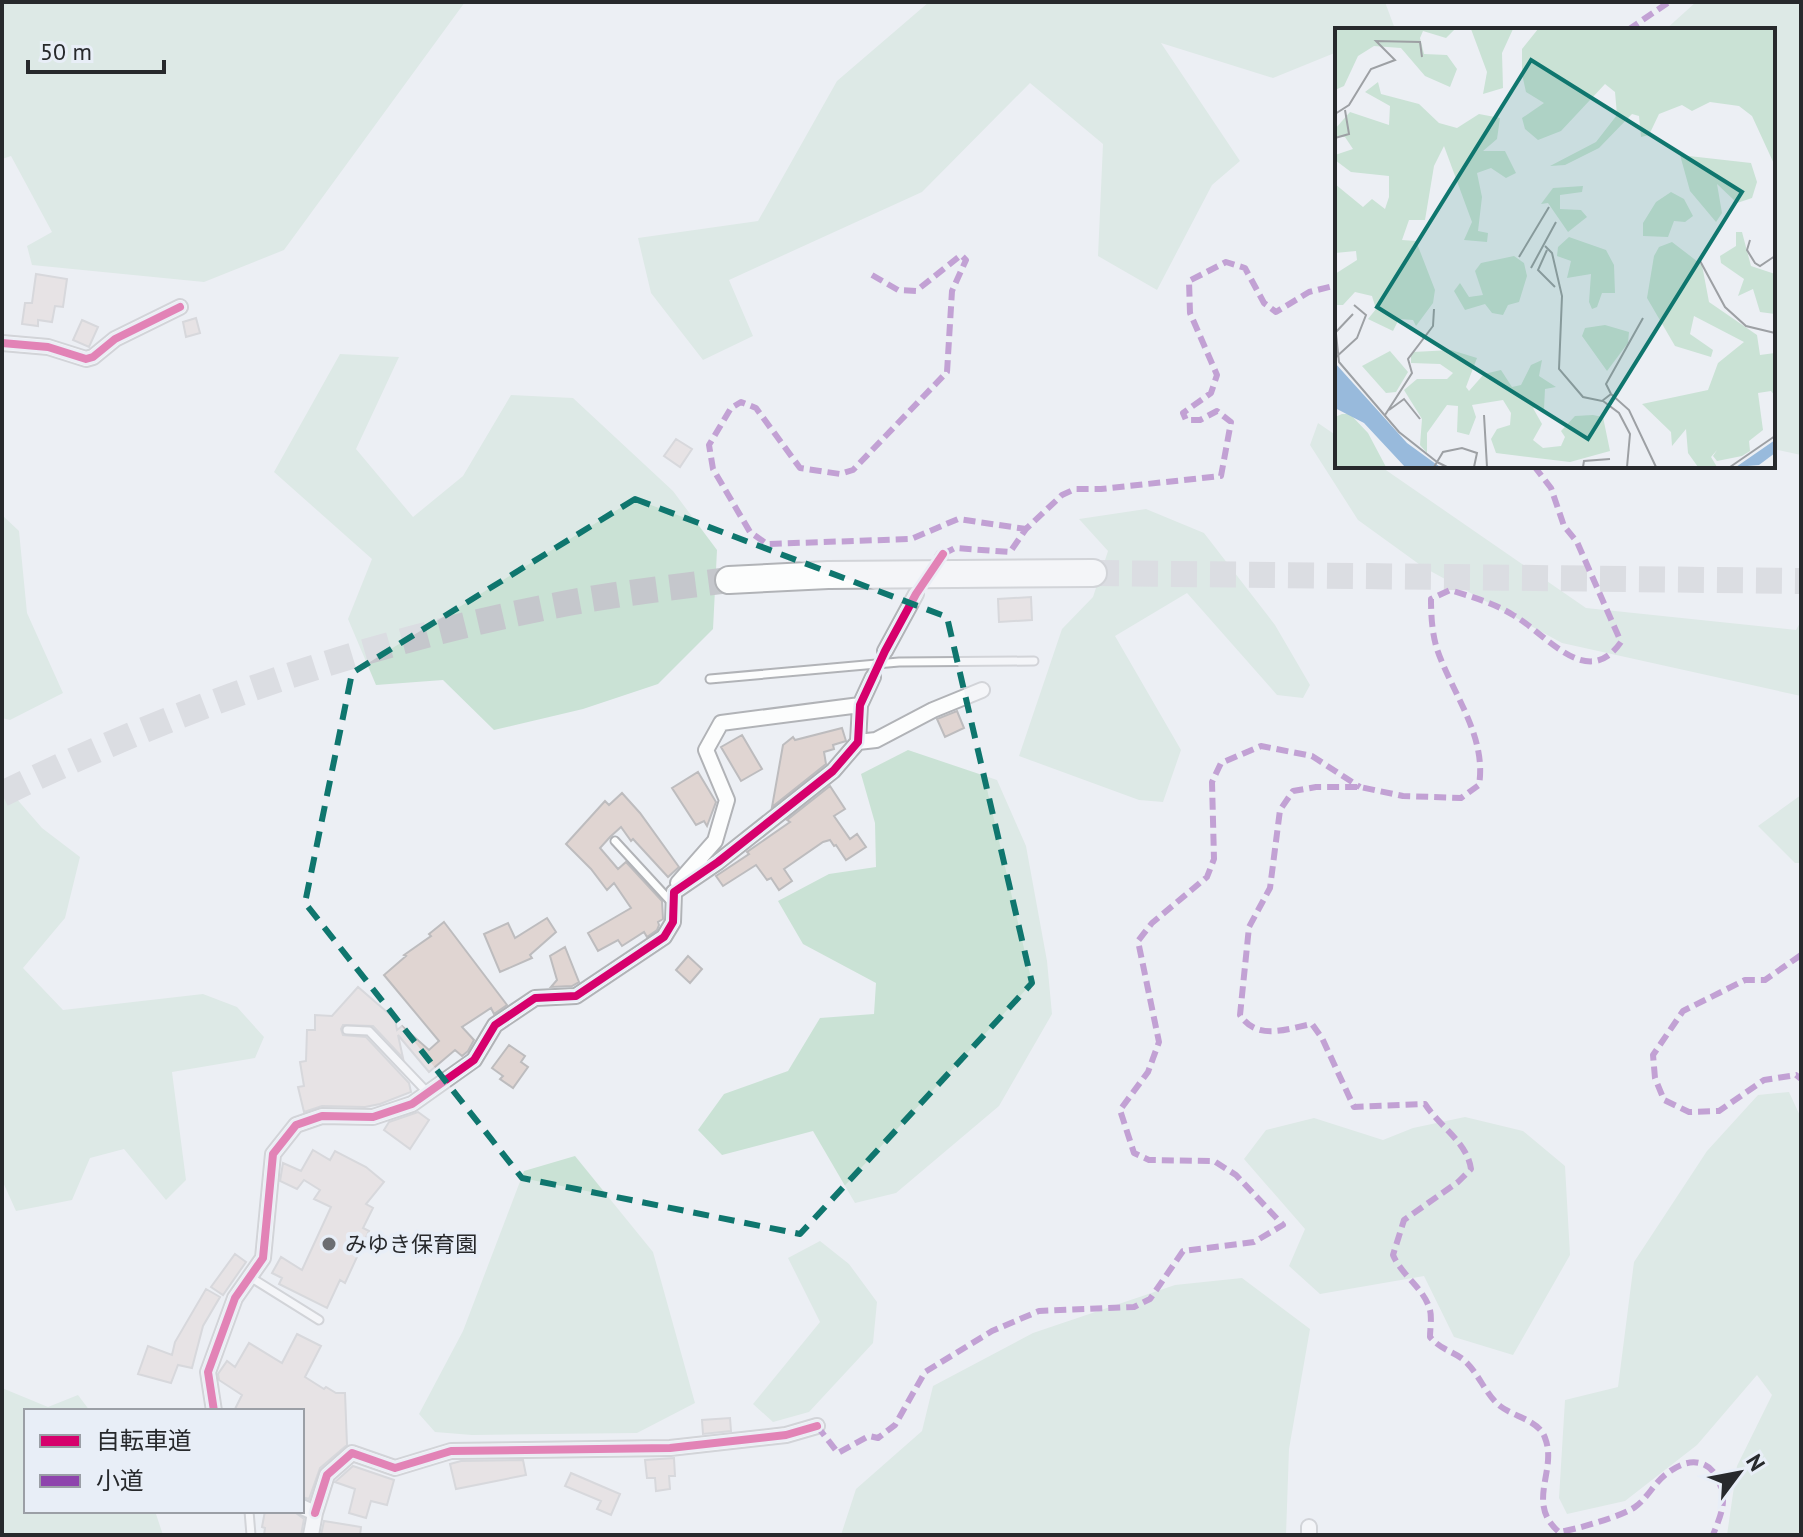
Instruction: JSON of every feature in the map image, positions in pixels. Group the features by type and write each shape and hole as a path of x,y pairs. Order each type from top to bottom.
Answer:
{"highway":[{"path":"729,580 828,575 1093,573"}],"street":[{"path":"2,343 48,347 86,359 115,339 180,307"},
{"path":"885,651 916,594"},
{"path":"674,899 833,771 858,742 860,705 873,677"},
{"path":"858,742 876,740 933,710 982,690"},
{"path":"214,1409 208,1372 235,1298 263,1258 273,1154 296,1125 322,1116 373,1117 412,1104 474,1060 495,1025 535,998 576,996 664,937 673,922 674,899 680,881 715,841 727,800 706,750 721,723 860,705"},
{"path":"311,1535 309,1510 327,1475 352,1453 395,1468 451,1451 670,1448 786,1435 817,1426"}],"lane":[{"path":"710,679 899,662 1034,661"},
{"path":"615,841 674,899"},
{"path":"347,1030 369,1031 427,1092"},
{"path":"250,1277 319,1320"},
{"path":"249,1513 251,1535"}],"highlighted area":[{"path":"635,499 947,617 1032,983 800,1234 522,1178 305,903 352,673"}],"green space":[{"path":"2,2 465,2 284,250 204,282 32,265 27,246 52,232 11,156 2,159"},
{"path":"929,2 1385,2 1395,28 1335,28 1335,53 1273,78 1161,43 1240,161 1212,185 1157,290 1098,256 1103,144 1030,83 922,192 729,280 753,336 703,360 651,293 638,238 758,221 837,81"},
{"path":"1696,2 1801,2 1801,455 1775,449 1775,28 1667,28"},
{"path":"340,354 399,357 356,449 413,517 463,476 511,395 573,398 673,491 717,550 713,629 658,684 583,709 494,730 443,680 376,685 348,619 372,559 274,472"},
{"path":"1318,423 1335,435 1335,468 1383,468 1586,608 1796,630 1801,621 1801,696 1562,643 1423,567 1358,520 1310,445"},
{"path":"1146,509 1204,533 1275,625 1310,685 1303,698 1277,695 1187,593 1115,636 1181,750 1163,802 1139,800 1019,756 1062,629 1093,597 1108,551 1079,519"},
{"path":"2,515 19,531 27,613 63,693 10,720 2,718"},
{"path":"908,750 997,780 1026,846 1047,961 1052,1014 999,1106 896,1193 855,1203 813,1131 722,1155 698,1130 724,1094 788,1071 820,1018 874,1014 876,983 803,944 778,901 829,874 876,867 875,823 861,774"},
{"path":"2,782 42,828 80,857 65,918 23,968 63,1010 203,994 237,1007 264,1037 255,1058 172,1072 186,1180 166,1200 124,1149 90,1158 72,1200 16,1211 2,1180"},
{"path":"1801,795 1801,863 1795,863 1758,826"},
{"path":"1789,1092 1801,1118 1801,1535 1727,1535 1737,1466 1772,1395 1757,1375 1697,1445 1625,1501 1567,1514 1559,1498 1565,1400 1618,1387 1634,1262 1707,1151 1758,1095"},
{"path":"1465,1117 1523,1131 1565,1166 1570,1255 1513,1355 1454,1337 1424,1276 1320,1294 1289,1266 1305,1229 1244,1159 1266,1130 1314,1118 1383,1140 1413,1128"},
{"path":"575,1156 653,1252 695,1403 637,1433 472,1435 435,1432 419,1414 463,1331 524,1171"},
{"path":"820,1241 849,1264 877,1302 873,1343 809,1412 773,1422 753,1404 820,1322 788,1258"},
{"path":"1242,1278 1310,1329 1289,1449 1286,1535 841,1535 856,1489 922,1431 933,1386 1033,1333 1175,1285"},
{"path":"2,1388 48,1407 78,1395 88,1409 24,1409 24,1513 156,1513 163,1535 2,1535"}],"building":[{"path":"36,274 67,279 63,307 55,306 52,322 38,320 38,326 22,324 25,303 32,303"},
{"path":"196,318 200,333 186,337 183,322"},
{"path":"82,320 98,327 89,347 73,340"},
{"path":"676,439 692,449 680,467 664,456"},
{"path":"1031,597 1032,620 999,622 998,599"},
{"path":"957,711 964,728 945,737 937,719"},
{"path":"842,728 846,741 824,752 826,764 772,807 783,745 793,737 795,740"},
{"path":"742,735 762,769 741,781 721,747"},
{"path":"698,772 716,802 707,826 704,821 696,825 672,788"},
{"path":"830,786 845,809 834,816 850,839 857,834 866,847 846,860 830,840 823,842 784,869 792,881 779,890 756,865 723,886 716,876 790,822 787,820"},
{"path":"622,793 679,867 668,877 621,827 610,837 600,848 618,869 626,862 662,901 663,919 658,922 657,930 647,937 644,932 622,946 618,940 598,951 588,933 631,908 614,883 607,890 566,844 605,801 609,805"},
{"path":"547,918 556,932 530,955 532,958 500,972 484,934 508,923 515,938"},
{"path":"444,922 507,1005 494,1014 491,1008 462,1027 474,1040 468,1051 462,1056 455,1050 429,1072 398,1035 403,1058 373,1026 343,1025 343,1035 366,1037 409,1083 411,1092 365,1107 322,1106 304,1112 298,1087 304,1086 300,1062 306,1061 307,1030 315,1030 315,1015 332,1016 358,987 395,1019 397,1030 402,1026 429,1050 439,1041 384,975"},
{"path":"565,947 579,982 572,986 551,987 557,980 550,956"},
{"path":"688,956 702,969 690,983 676,970"},
{"path":"509,1045 525,1056 521,1062 528,1067 513,1088 500,1079 503,1076 492,1068"},
{"path":"418,1112 429,1120 410,1149 384,1130 389,1122"},
{"path":"313,1150 330,1160 335,1151 366,1167 384,1182 366,1204 373,1208 363,1228 369,1231 345,1283 340,1280 327,1308 279,1284 282,1278 272,1273 281,1257 302,1270 331,1207 314,1199 320,1190 304,1180 297,1189 280,1181 283,1163 301,1171"},
{"path":"235,1254 246,1262 223,1295 211,1287"},
{"path":"206,1289 220,1297 203,1326 192,1368 178,1365 171,1383 138,1374 148,1346 172,1355 175,1342"},
{"path":"297,1334 321,1346 305,1377 324,1389 345,1393 347,1445 320,1468 309,1499 304,1498 304,1409 235,1409 242,1395 219,1380 218,1374 227,1361 235,1367 249,1343 282,1363"},
{"path":"730,1418 731,1431 703,1434 702,1420"},
{"path":"674,1458 675,1476 669,1476 670,1489 656,1491 655,1478 647,1478 645,1460"},
{"path":"523,1460 526,1475 456,1489 450,1464 461,1461"},
{"path":"353,1466 394,1480 387,1505 371,1501 366,1518 349,1513 355,1489 335,1482"},
{"path":"571,1473 620,1494 611,1515 597,1509 601,1501 565,1486"},
{"path":"265,1513 296,1513 304,1519 301,1535 264,1535 265,1528 262,1527"},
{"path":"324,1521 361,1527 360,1535 321,1535"}],"tunnel":[{"path":"928,577 943,554"},
{"path":"1093,573 1801,581"},
{"path":"2,794 138,732 350,656 495,618 568,603 729,580"}],"marked path":[{"path":"1631,28 1669,2"},
{"path":"872,275 898,290 916,291 961,255 966,260 952,291 947,372 853,470 840,474 800,468 756,408 741,402 731,408 709,445 713,469 750,532 767,544 911,539 958,519 1026,529"},
{"path":"943,554 955,548 1010,552 1026,529 1062,495 1075,489 1221,476 1231,422 1217,411 1200,420 1186,420 1183,413 1211,393 1217,375 1190,313 1189,281 1226,262 1245,268 1264,303 1276,312 1309,292 1335,286"},
{"path":"1536,468 1551,488 1564,526 1577,542 1621,642 1608,656 1595,661 1581,660 1491,604 1450,590 1431,599 1437,649 1467,715 1478,749 1479,785 1461,798 1403,796 1360,787 1316,787 1293,791 1280,810 1270,888 1249,927 1240,1015 1247,1023 1263,1031 1312,1024 1322,1038 1354,1107 1425,1104 1464,1151 1471,1169 1458,1182 1404,1220 1393,1255 1427,1302 1431,1313 1430,1337 1465,1361 1500,1406 1542,1432 1548,1450 1544,1510 1559,1532 1629,1511 1669,1472 1679,1466 1698,1463 1712,1471 1721,1488 1722,1509 1713,1535"},
{"path":"817,1426 838,1453 869,1436 878,1438 895,1425 925,1372 992,1331 1039,1311 1134,1307 1150,1299 1183,1251 1254,1242 1283,1225 1236,1175 1214,1161 1149,1160 1134,1153 1120,1110 1148,1072 1159,1042 1138,941 1152,923 1207,877 1214,859 1212,782 1221,763 1261,746 1312,756 1360,787"},
{"path":"1801,955 1765,980 1745,980 1683,1011 1653,1055 1655,1078 1664,1100 1689,1112 1719,1111 1764,1080 1796,1075 1801,1079"}],"cycle path":[{"path":"2,343 48,347 86,359 115,339 180,307"},
{"path":"214,1409 208,1372 235,1298 263,1258 273,1154 296,1125 322,1116 373,1117 412,1104 474,1060 495,1025 535,998 576,996 664,937 673,922 674,892 718,862 833,771 858,742 860,705 916,594 943,554"},
{"path":"315,1513 327,1475 352,1453 395,1468 451,1451 670,1448 786,1435 817,1426"}],"place":[{"name":"みゆき保育園","path":"329,1244"}]}
